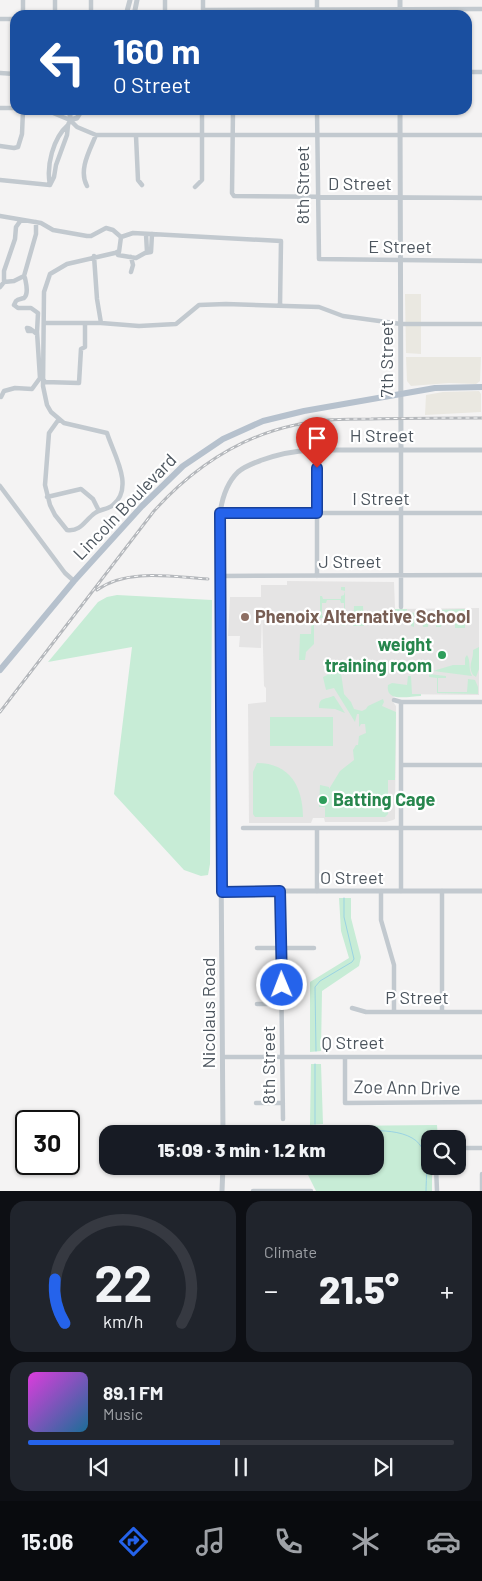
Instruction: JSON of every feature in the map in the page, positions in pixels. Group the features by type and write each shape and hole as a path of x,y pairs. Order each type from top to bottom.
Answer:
{"main road":[{"name":"Lincoln Boulevard","path":"0,670 74,581 119,531 172,476 222,439 283,415 435,388 482,387"}],"street":[{"path":"317,0 317,9"},
{"path":"455,10 482,9"},
{"path":"223,10 345,10"},
{"path":"0,146 18,147 22,132 23,115"},
{"path":"58,115 69,123 96,135 482,135"},
{"path":"0,180 50,185 67,135 70,115"},
{"path":"69,123 79,115"},
{"path":"195,187 202,180 202,115"},
{"path":"232,136 233,115"},
{"name":"8th Street","path":"317,115 319,259"},
{"name":"7th Street","path":"400,115 401,607"},
{"path":"86,186 84,170 96,135"},
{"path":"136,136 138,180 142,185"},
{"name":"D Street","path":"232,136 232,193 238,197 482,198"},
{"path":"0,216 36,222 46,225 53,230 90,236 106,228 113,230 121,237"},
{"path":"0,288 4,282 4,271 16,227 21,220"},
{"path":"36,222 36,234 24,276 27,286 25,295 24,298 16,301 14,305 18,308 29,308 36,311 38,316 35,332 38,374 45,382 79,383 81,349 85,347 85,323"},
{"path":"121,237 134,233 281,241 280,306"},
{"path":"146,234 147,252"},
{"path":"117,252 118,255 136,258 153,251 152,234"},
{"path":"59,419 49,433 46,474 47,497 55,515 67,530 73,531 79,528 96,512 112,506 118,500 123,476 107,433 74,426 59,419 51,412 47,405 41,378 44,292 50,274 67,264 94,256 119,252 121,237"},
{"path":"94,256 101,323"},
{"path":"131,257 133,265 131,272"},
{"name":"E Street","path":"319,259 482,261"},
{"path":"4,282 14,282 24,276"},
{"path":"44,323 101,323 139,326 176,324 199,305 226,304 319,307 343,316 401,324 482,324"},
{"path":"1,397 4,390 15,388 32,389 41,378"},
{"path":"317,450 317,576"},
{"name":"H Street","path":"231,481 239,472 263,460 285,453 317,450 482,450"},
{"name":"Nicolaus Road","path":"223,1125 219,576 220,513 222,501 231,481"},
{"path":"0,486 65,574 74,581"},
{"path":"47,497 81,489 93,499 99,511"},
{"path":"80,496 85,491"},
{"name":"I Street","path":"220,513 482,513"},
{"name":"J Street","path":"219,576 482,575"},
{"path":"394,700 401,702 482,702"},
{"path":"401,702 401,891"},
{"path":"401,765 482,765"},
{"path":"242,828 482,828"},
{"path":"317,891 318,828"},
{"name":"8th Street","path":"280,891 283,1119"},
{"path":"381,891 381,920 394,965 394,1012"},
{"path":"442,891 442,1012"},
{"name":"O Street","path":"222,892 482,891"},
{"path":"257,948 314,948"},
{"path":"257,1004 282,1004"},
{"name":"P Street","path":"352,1008 366,1012 482,1012"},
{"name":"Q Street","path":"223,1057 482,1057"},
{"name":"Zoe Ann Drive","path":"345,1057 345,1103 482,1102"},
{"path":"256,1103 283,1103"},
{"path":"466,1148 482,1148"},
{"path":"482,1174 482,1191"},
{"path":"222,1191 223,1175"},
{"path":"436,1175 437,1191"},
{"path":"252,1191 310,1191"}],"shaded area":[{"path":"405,294 421,294 421,354 406,353"},
{"path":"406,357 481,357 480,381 476,384 449,383 411,386 407,381"},
{"path":"479,391 481,394 481,412 425,415 426,395 443,392"},
{"path":"287,581 394,582 395,609 479,608 479,695 394,694 393,702 396,706 395,819 393,820 386,822 325,822 324,818 313,818 311,823 249,823 248,704 266,702 262,612 261,648 239,647 240,636 228,636 230,597 261,597 261,585 287,585"}],"green space":[{"path":"345,591 345,626 341,625 341,622 344,622 344,603 341,603 340,600 327,600 326,603 322,603 322,616 325,616 325,618 320,618 320,596 323,599 341,599"},
{"path":"117,595 212,600 210,864 208,875 201,876 184,870 114,794 132,647 48,662 98,602 107,597"},
{"path":"354,606 363,606 364,626 353,626"},
{"path":"395,609 407,609 409,613 423,612 423,610 429,612 428,627 423,627 422,614 414,614 414,627 411,626 412,613 405,617 395,616"},
{"path":"465,609 465,628 455,628 455,616 443,616 441,627 436,627 436,610"},
{"path":"312,613 314,613 314,644 306,652 305,660 299,660 300,634 311,634"},
{"path":"479,647 479,669 476,677 471,671 471,665 473,650"},
{"path":"467,655 472,676 433,671 453,665 465,665"},
{"path":"334,669 341,673 344,694 354,709 362,711 383,699 382,706 396,712 395,780 388,780 388,814 385,817 325,817 325,807 319,807 320,785 329,787 329,789 340,771 354,760 353,750 358,745 359,736 366,733 365,724 361,724 359,727 359,714 357,714 355,722 334,688 326,690 323,677"},
{"path":"429,674 446,676 446,678 438,678 438,692 467,692 468,679 475,680 478,694 437,693 437,678 429,677"},
{"path":"408,676 411,676 412,694 421,694 421,696 399,697 390,694 388,685 392,683 407,685"},
{"path":"334,696 345,713 335,709 319,708 321,700"},
{"path":"270,717 333,717 333,746 270,746"},
{"path":"257,763 278,767 292,779 300,796 303,817 255,817 253,814 253,772"},
{"path":"339,898 351,898 351,918 361,957 359,966 322,991 321,1051 310,1052 310,982 349,958 341,931"},
{"path":"311,1064 321,1064 323,1124 310,1125"},
{"path":"437,1125 437,1130 421,1130 421,1175 432,1175 432,1191 316,1191 308,1175 384,1175 384,1126"}],"waterway":[{"path":"316,1051 315,987 320,981 354,959 344,917 344,898"},
{"path":"315,1064 315,1124"},
{"path":"384,1131 407,1136 416,1141 422,1148 426,1158 426,1191"}],"railway":[{"path":"0,712 154,511 201,468 236,446 274,430 314,422 352,419 482,418"},
{"path":"97,590 109,583 136,576 208,579"}],"place":[{"name":"Phenoix Alternative School","path":"245,617"},
{"name":"weight training room","path":"442,655"},
{"name":"Batting Cage","path":"323,800"}],"route":[{"path":"282,985 280,891 222,892 220,513 317,513 317,468"}]}
